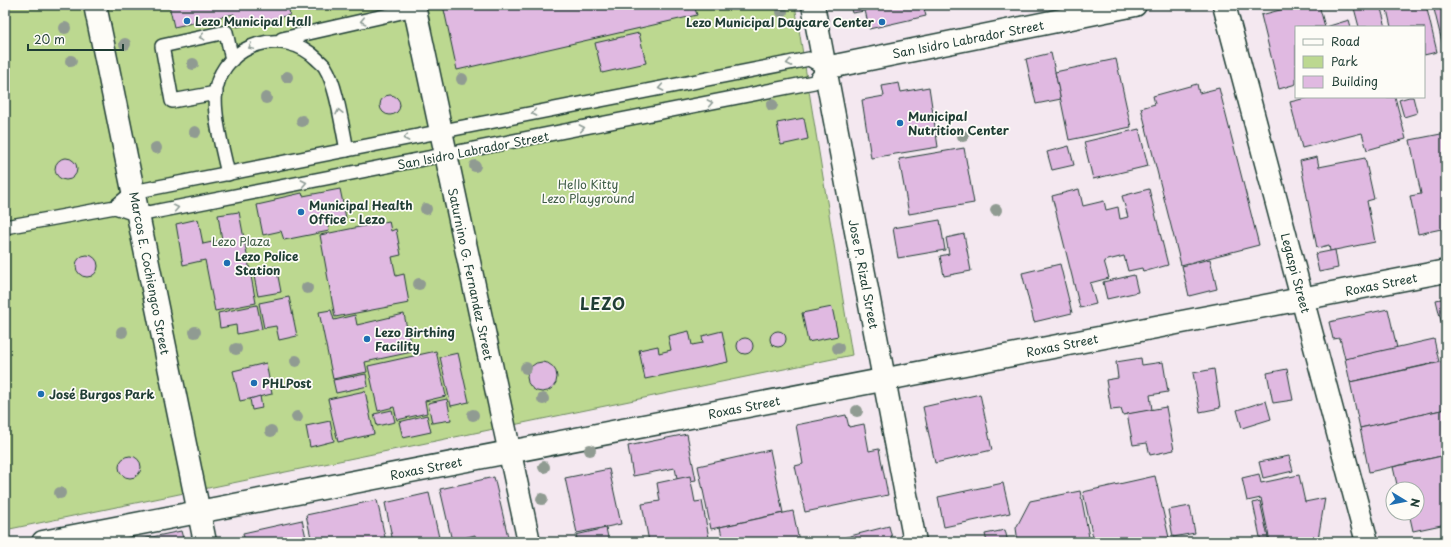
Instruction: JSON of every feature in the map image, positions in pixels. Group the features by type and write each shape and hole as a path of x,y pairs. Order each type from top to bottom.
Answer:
{"street":[{"name":"Marcos E. Cochiengco Street","path":"95,5 205,542"},
{"name":"Jose P. Rizal Street","path":"813,5 916,542"},
{"name":"San Isidro Labrador Street","path":"825,68 1135,5"},
{"name":"Legaspi Street","path":"1224,5 1367,542"},
{"name":"Saturnino G. Fernandez Street","path":"414,7 529,542"},
{"name":"Roxas Street","path":"43,542 1446,271"}],"lane":[{"path":"228,174 215,108 216,89 221,75 239,53 255,45 414,7"},
{"path":"216,93 172,101 162,46 226,32 232,60"},
{"path":"273,41 293,44 311,53 325,67 333,84 347,150"},
{"name":"San Isidro Labrador Street","path":"5,227 115,207 134,192 809,59 825,68 814,82 446,155 138,215 115,207"}],"green space":[{"name":"Lezo Plaza","path":"5,5 795,5 852,355 5,530"}],"building":[{"name":"Lezo Municipal Hall","path":"169,5 288,5 290,15 237,27 234,14 174,27"},
{"path":"443,5 694,5 697,15 457,70"},
{"name":"Lezo Municipal Daycare Center","path":"850,5 863,5 865,11 852,13"},
{"name":"Lezo Municipal Daycare Center","path":"864,5 923,5 926,16 869,29"},
{"path":"1299,5 1319,5 1325,26 1295,26 1295,84 1279,89 1261,15"},
{"path":"1366,5 1380,5 1386,26 1359,26 1354,8"},
{"path":"1386,5 1426,5 1437,52 1425,55 1425,26 1391,26"},
{"path":"1433,5 1446,5 1446,46 1443,46"},
{"path":"1349,20 1351,26 1329,26"},
{"path":"639,33 646,63 602,73 595,43"},
{"path":"1051,53 1061,99 1036,104 1026,59"},
{"path":"1116,59 1131,127 1069,140 1055,72"},
{"name":"Municipal Nutrition Center","path":"899,83 901,92 929,87 938,147 871,158 862,100 884,96 882,86"},
{"path":"1197,84 1199,93 1219,88 1259,245 1181,265 1141,108 1155,104 1153,96"},
{"path":"390,95 397,98 400,105 397,112 390,115 383,112 380,105 383,98"},
{"path":"1306,98 1395,98 1406,139 1367,150 1362,133 1302,148 1290,102"},
{"path":"1413,98 1417,113 1404,117 1399,100"},
{"path":"804,118 808,139 781,145 777,123"},
{"path":"1139,129 1148,166 1093,179 1084,142"},
{"path":"1446,133 1446,228 1418,234 1410,196 1421,194 1410,140"},
{"path":"1069,146 1074,165 1052,170 1047,152"},
{"path":"964,148 974,203 909,214 899,159"},
{"path":"1317,157 1319,167 1365,158 1374,199 1367,201 1375,242 1330,251 1329,245 1317,248 1300,161"},
{"path":"66,158 74,161 77,169 74,177 66,180 58,177 55,169 58,161"},
{"name":"Municipal Health Office - Lezo","path":"340,189 346,218 327,222 329,231 284,240 281,231 263,235 257,205 302,193 303,196"},
{"path":"1079,189 1083,206 1104,201 1106,210 1118,207 1120,219 1128,217 1122,196 1149,189 1168,265 1143,272 1142,268 1128,271 1124,256 1104,261 1109,278 1090,283 1096,304 1080,308 1052,196"},
{"name":"Lezo Police Station","path":"239,212 256,303 215,311 205,260 183,265 176,224 198,219 203,244 222,240 218,215"},
{"path":"940,220 945,250 898,258 893,228"},
{"path":"389,221 391,231 396,229 401,255 392,257 396,276 404,274 409,303 335,317 320,235"},
{"path":"964,234 971,271 944,276 940,256 949,254 946,238"},
{"path":"1335,250 1338,268 1319,272 1315,254"},
{"path":"87,255 95,258 98,266 95,274 87,277 79,274 76,266 79,258"},
{"path":"1210,259 1217,289 1189,296 1182,266"},
{"path":"1060,264 1072,313 1034,322 1022,273"},
{"path":"276,266 281,292 258,296 253,271"},
{"path":"1134,275 1138,292 1107,299 1103,282"},
{"path":"289,297 297,336 279,340 276,326 264,328 259,303"},
{"path":"1446,298 1446,342 1436,300"},
{"path":"257,305 262,329 237,334 236,325 220,328 218,313"},
{"path":"832,307 838,336 808,342 802,313"},
{"path":"1388,309 1397,348 1345,359 1340,338 1333,339 1329,322"},
{"name":"Lezo Birthing Facility","path":"331,310 334,320 355,315 357,325 404,314 412,352 365,362 367,372 333,379 319,312"},
{"path":"689,331 692,345 703,343 702,336 722,331 728,362 645,379 639,350 658,346 659,353 671,350 668,336"},
{"path":"778,331 785,336 786,339 781,346 778,347 771,342 770,339 775,332"},
{"path":"745,338 752,343 753,346 748,353 745,354 738,349 737,346 742,339"},
{"path":"1434,339 1439,362 1350,382 1345,359"},
{"path":"436,351 446,396 425,401 427,413 397,420 394,407 378,411 368,366"},
{"path":"458,353 469,402 451,406 440,357"},
{"path":"1141,358 1142,365 1163,362 1168,392 1150,395 1152,410 1123,415 1121,409 1111,410 1106,380 1118,378 1116,362"},
{"path":"1446,361 1446,409 1360,428 1350,382"},
{"path":"542,362 553,366 557,377 553,388 542,392 531,388 527,377 531,366"},
{"path":"266,363 272,394 240,401 233,371"},
{"path":"1214,369 1220,408 1200,412 1193,373"},
{"path":"1287,369 1293,400 1273,403 1267,373"},
{"path":"366,374 368,386 336,393 333,380"},
{"path":"365,391 374,434 338,442 328,399"},
{"path":"980,394 992,450 935,463 923,407"},
{"path":"260,396 262,408 252,410 250,399"},
{"path":"447,399 451,420 432,423 428,403"},
{"path":"1266,401 1271,419 1242,428 1237,410"},
{"path":"1166,407 1174,450 1150,455 1147,443 1133,445 1127,414"},
{"path":"1446,409 1446,455 1369,472 1360,428"},
{"path":"392,410 395,422 377,426 374,414"},
{"path":"427,415 431,432 403,438 399,422"},
{"path":"846,415 849,427 864,424 869,451 879,449 888,495 805,512 795,466 803,464 796,425"},
{"path":"330,421 334,441 310,447 306,426"},
{"path":"687,434 696,480 678,483 675,468 633,476 628,446"},
{"path":"770,450 783,513 711,529 698,466"},
{"path":"1446,455 1446,524 1413,531 1411,521 1425,521 1425,481 1396,481 1393,467"},
{"path":"130,456 138,459 141,467 138,475 130,478 122,475 119,467 122,459"},
{"path":"1289,456 1293,471 1263,478 1259,462"},
{"path":"609,469 621,524 577,533 565,478"},
{"path":"1259,474 1261,483 1299,475 1305,502 1325,498 1318,539 1303,542 1270,542 1261,498 1247,501 1242,478"},
{"path":"690,476 695,502 702,501 709,538 702,539 703,542 649,542 642,504 660,501 657,483"},
{"path":"1155,476 1170,542 1094,542 1083,492"},
{"path":"494,477 509,541 476,542 475,535 452,541 440,489"},
{"path":"1003,483 1010,513 944,527 938,497"},
{"path":"1080,491 1090,542 1018,542 1016,528 1030,501"},
{"path":"429,493 440,542 393,542 385,503"},
{"path":"377,500 386,542 312,542 306,515"},
{"path":"1260,501 1269,542 1261,542 1253,503"},
{"path":"1190,506 1195,533 1173,537 1168,510"},
{"path":"793,511 799,541 723,542 720,527"},
{"path":"302,520 307,542 245,542 243,533"},
{"path":"889,526 893,542 827,542"},
{"path":"606,528 609,542 578,542 576,535"},
{"path":"1005,530 1008,542 987,542 985,534"},
{"path":"181,531 184,542 128,542"}],"place":[{"name":"Lezo Municipal Hall","path":"187,21"},
{"name":"Lezo Municipal Daycare Center","path":"882,22"},
{"name":"Municipal Nutrition Center","path":"900,123"},
{"name":"Municipal Health Office - Lezo","path":"301,212"},
{"name":"Lezo Police Station","path":"227,263"},
{"name":"Lezo Birthing Facility","path":"367,339"},
{"name":"PHLPost","path":"254,383"},
{"name":"José Burgos Park","path":"41,394"}],"district":[{"name":"LEZO","path":"603,303"}],"park label":[{"name":"Hello Kitty Lezo Playground","path":"588,191"}]}
